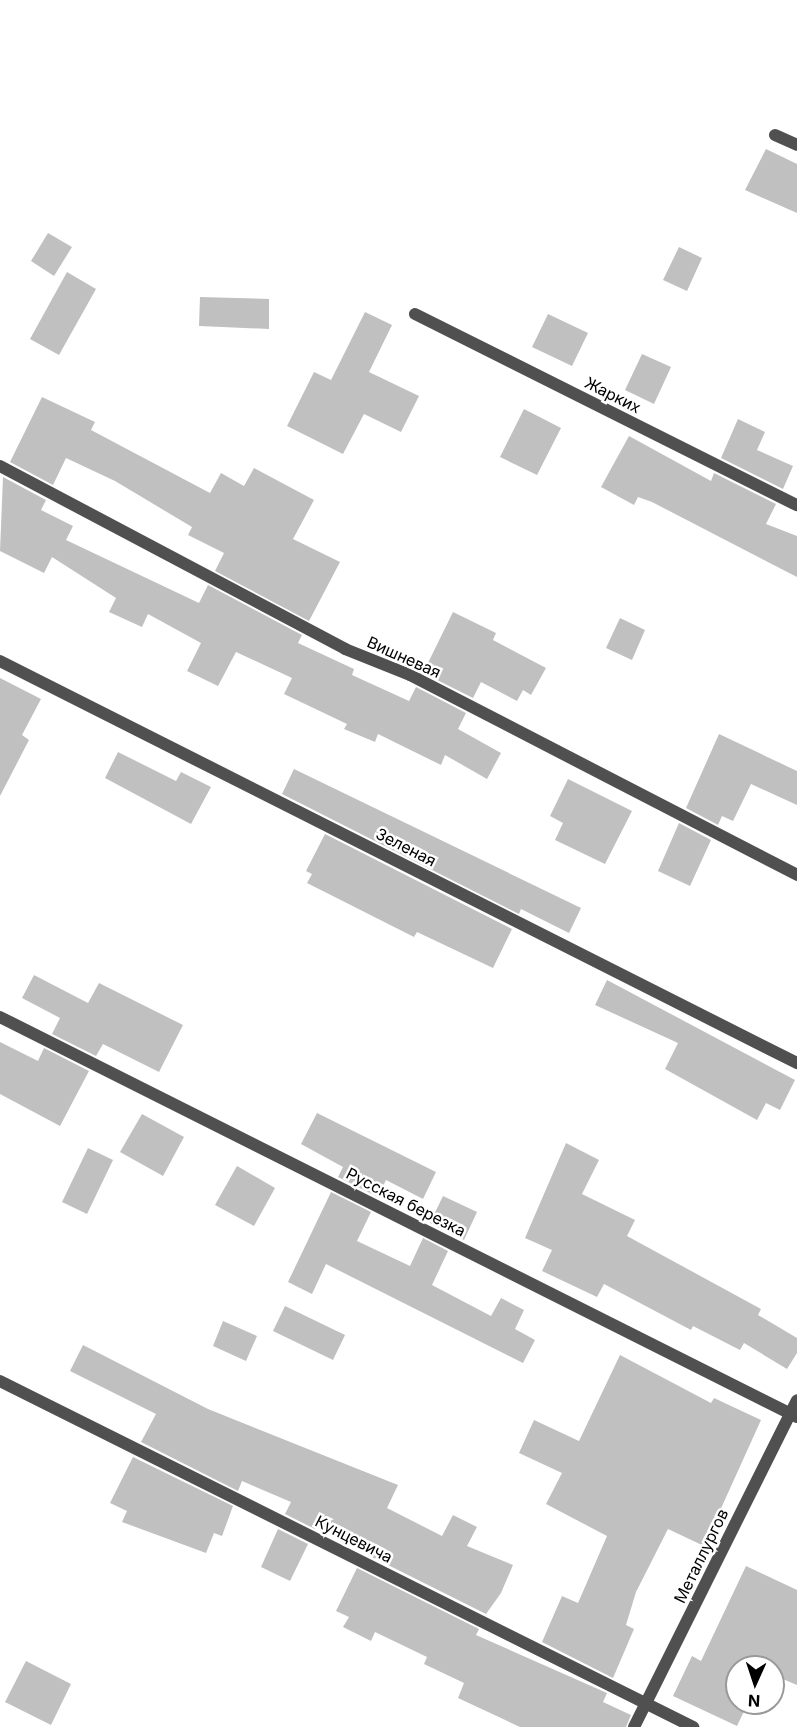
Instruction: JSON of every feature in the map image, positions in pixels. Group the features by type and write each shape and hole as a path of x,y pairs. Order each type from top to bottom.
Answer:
{"street":[{"path":"775,135 797,145"},
{"name":"Жарких","path":"415,314 797,505"},
{"name":"Вишневая","path":"0,466 345,649 410,675 797,875"},
{"name":"Зеленая","path":"0,661 797,1063"},
{"name":"Русская березка","path":"0,1017 793,1415"},
{"name":"Кунцевича","path":"0,1381 693,1727"},
{"name":"Металлургов","path":"634,1727 793,1415 797,1400"}],"building":[{"path":"766,149 797,164 797,213 745,190"},
{"path":"48,233 72,247 54,276 31,261"},
{"path":"679,247 702,258 687,291 663,280"},
{"path":"67,272 96,289 59,355 30,339"},
{"path":"200,297 269,299 269,329 199,326"},
{"path":"365,312 392,325 369,372 419,396 401,432 364,414 343,454 287,426 314,372 331,380"},
{"path":"548,314 588,333 572,366 532,347"},
{"path":"642,354 671,367 654,404 625,390"},
{"path":"42,397 95,422 91,430 210,493 221,473 244,486 254,468 314,500 293,539 340,562 309,621 215,571 224,553 188,535 192,527 115,481 66,458 53,485 10,462"},
{"path":"524,409 561,428 537,475 500,457"},
{"path":"738,419 765,432 757,450 793,466 783,489 721,458"},
{"path":"629,436 711,481 714,473 776,504 766,524 797,536 797,577 652,502 638,497 634,505 601,487"},
{"path":"3,477 46,500 41,510 73,526 66,540 199,603 208,585 302,635 298,643 354,669 352,675 409,701 416,687 466,713 458,729 501,753 487,779 445,755 441,765 378,734 375,742 344,729 347,724 284,694 292,678 236,652 218,686 187,671 201,643 148,614 142,627 109,612 116,598 52,557 44,573 0,551"},
{"path":"453,612 496,633 493,640 546,668 531,695 523,690 517,701 481,682 473,698 423,673"},
{"path":"620,618 645,630 632,660 606,648"},
{"path":"0,678 41,699 22,735 29,740 0,796"},
{"path":"719,734 797,771 797,805 751,784 733,821 722,816 718,825 686,808"},
{"path":"118,752 176,781 181,772 211,787 191,824 105,778"},
{"path":"294,769 581,908 569,933 521,909 519,914 282,794"},
{"path":"568,779 632,811 605,864 555,840 563,823 550,816"},
{"path":"679,823 711,840 690,886 658,871"},
{"path":"325,834 512,929 493,968 417,932 414,937 307,883 312,874 306,871"},
{"path":"34,975 88,1003 99,983 183,1025 159,1072 103,1044 96,1056 52,1034 60,1018 22,998"},
{"path":"607,980 795,1080 780,1110 766,1103 757,1120 665,1069 678,1043 595,1005"},
{"path":"0,1042 38,1061 44,1048 89,1071 60,1126 0,1094"},
{"path":"317,1113 436,1172 423,1199 386,1180 378,1197 338,1177 343,1167 301,1144"},
{"path":"142,1114 184,1137 163,1176 120,1152"},
{"path":"566,1143 599,1160 582,1194 635,1220 627,1236 761,1309 758,1315 797,1338 797,1353 787,1369 744,1343 740,1350 693,1326 691,1330 604,1284 597,1297 542,1271 552,1250 525,1238"},
{"path":"88,1148 113,1160 87,1214 62,1202"},
{"path":"237,1166 275,1188 254,1226 215,1205"},
{"path":"331,1192 371,1212 357,1241 410,1266 423,1238 448,1251 432,1285 491,1316 501,1298 524,1310 515,1329 535,1340 523,1363 326,1264 312,1294 288,1282"},
{"path":"443,1196 477,1212 464,1240 430,1223"},
{"path":"285,1306 345,1335 333,1360 273,1331"},
{"path":"223,1321 257,1336 246,1361 213,1346"},
{"path":"83,1345 208,1409 398,1485 387,1508 442,1536 453,1515 477,1527 467,1546 513,1565 501,1593 486,1614 364,1553 370,1542 320,1519 315,1529 285,1514 291,1502 242,1481 238,1491 141,1442 156,1414 70,1371"},
{"path":"620,1355 711,1403 714,1398 761,1420 704,1546 668,1529 636,1592 626,1625 634,1629 613,1678 542,1642 562,1596 578,1603 607,1536 546,1504 562,1473 519,1453 534,1420 579,1441"},
{"path":"133,1457 233,1506 222,1536 214,1533 206,1553 122,1522 127,1511 110,1503"},
{"path":"278,1529 308,1544 290,1581 261,1567"},
{"path":"746,1566 797,1590 797,1685 785,1680 785,1655 725,1655 725,1715 742,1715 737,1726 673,1696 692,1656 701,1661"},
{"path":"357,1568 479,1629 476,1635 607,1693 603,1702 631,1715 626,1727 520,1727 458,1698 464,1683 424,1664 427,1657 375,1632 371,1641 343,1627 349,1617 336,1611"},
{"path":"26,1661 71,1684 51,1725 5,1702"}]}
